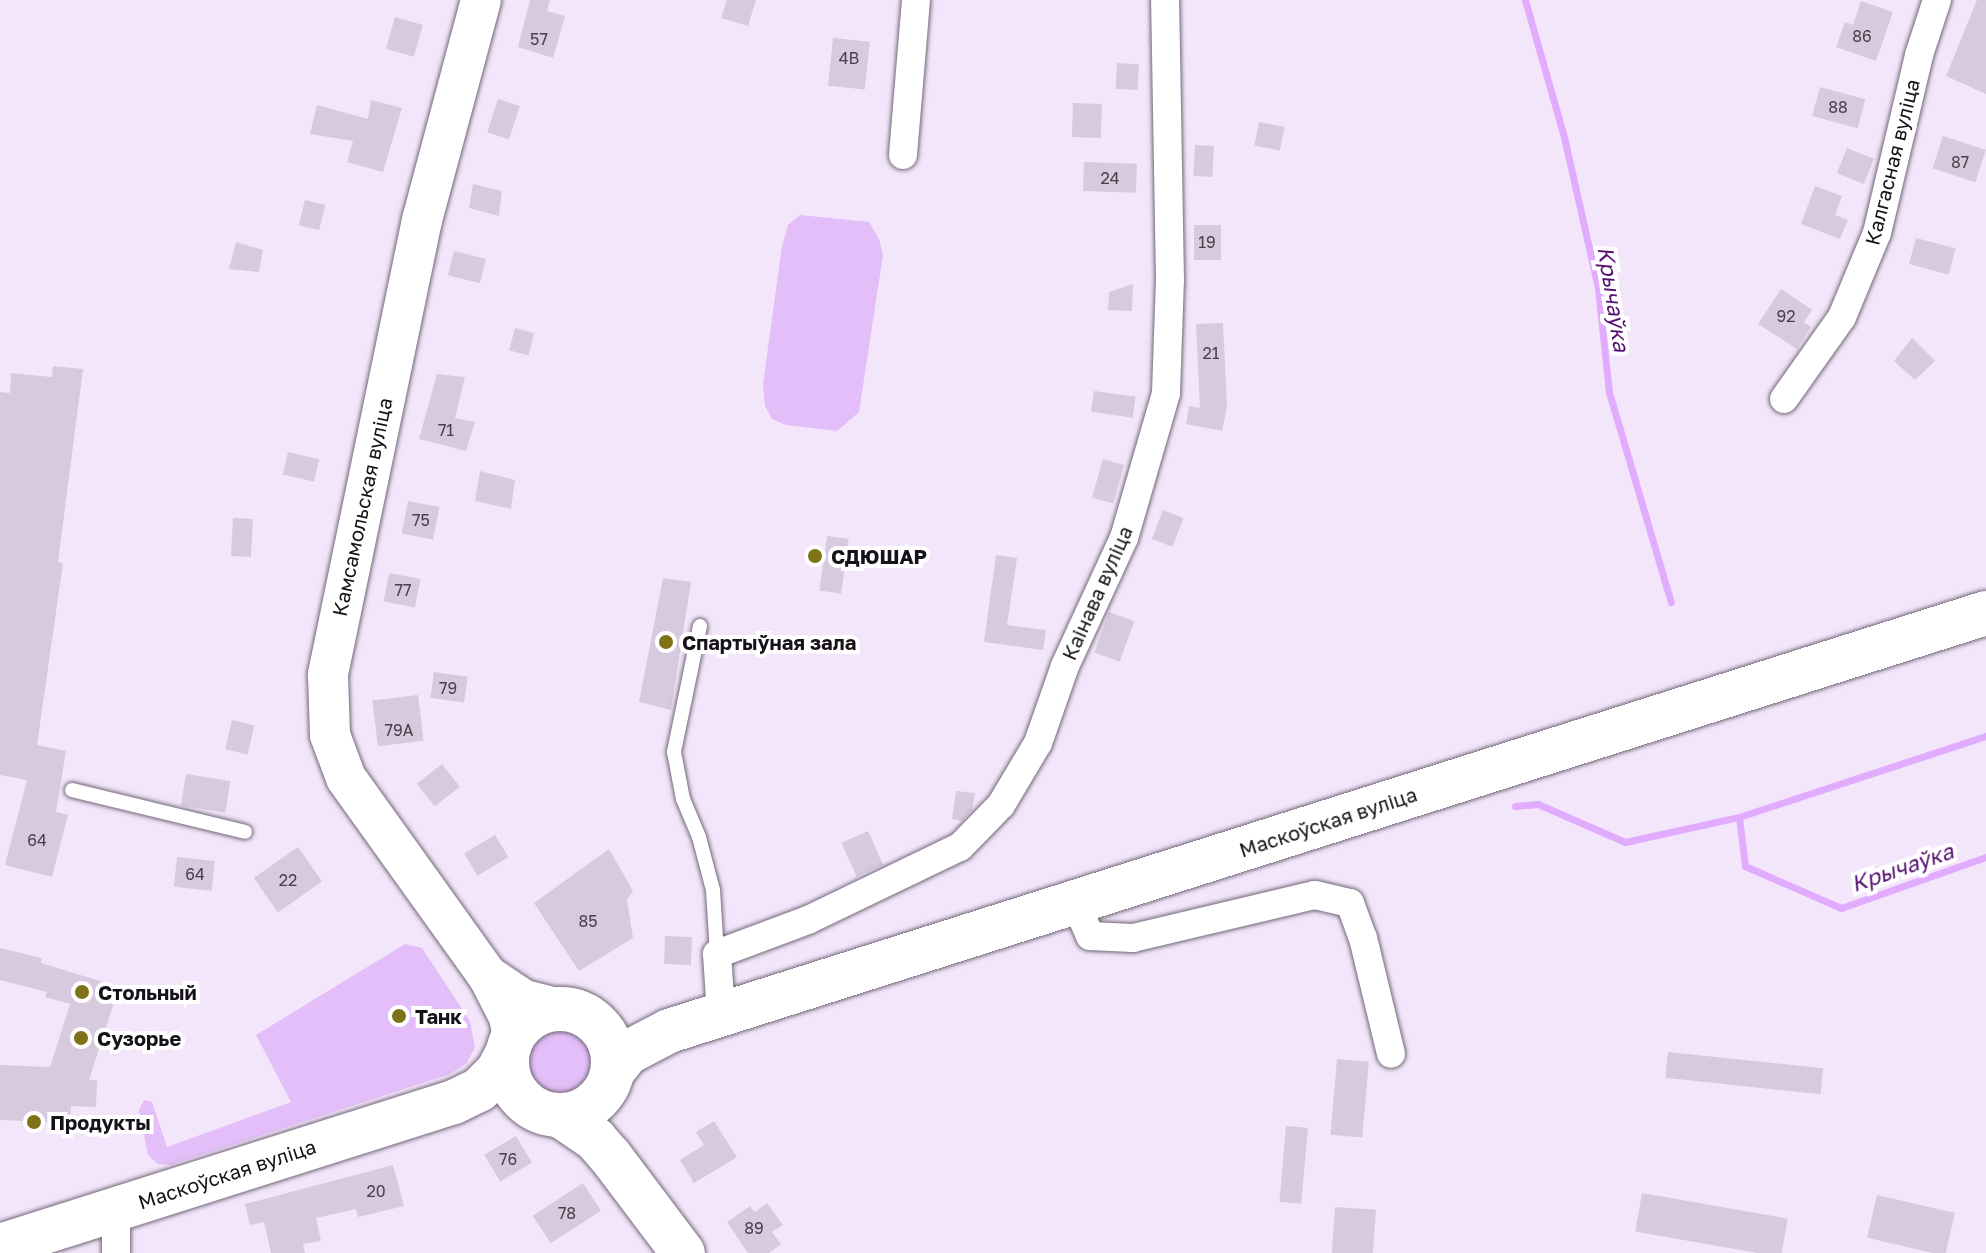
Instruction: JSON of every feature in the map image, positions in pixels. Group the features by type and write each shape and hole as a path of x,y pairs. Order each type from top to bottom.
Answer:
{"main road":[{"name":"Камсамольская вуліца","path":"481,0 422,220 328,675 330,735 346,778 488,976 509,1017 510,1045"},
{"name":"Маскоўская вуліца","path":"610,1079 627,1053 669,1031 1986,613"},
{"name":"Камсамольская вуліца","path":"488,976 524,1000 574,1014"},
{"path":"610,1156 603,1131 613,1051 606,1033 574,1014 539,1013 524,1023 510,1045 508,1075 517,1095 595,1139 683,1253"},
{"name":"Маскоўская вуліца","path":"574,1014 616,1029 641,1033 669,1031"},
{"name":"Маскоўская вуліца","path":"0,1246 454,1102 479,1090 498,1071 510,1045"},
{"path":"547,1112 580,1113 596,1102 610,1079"},
{"name":"Маскоўская вуліца","path":"454,1102 503,1100 547,1112"}],"street":[{"path":"903,155 916,0"},
{"name":"Каінава вуліца","path":"717,954 879,889 960,847 1001,805 1038,743 1065,666 1124,538 1166,393 1170,281 1165,0"},
{"name":"Калгасная вуліца","path":"1784,399 1842,317 1877,233 1919,55 1937,0"},
{"path":"1075,902 1090,936 1133,938 1315,895 1350,903 1363,938 1391,1054"},
{"path":"717,954 721,1014"},
{"path":"116,1210 116,1253"}],"lane":[{"path":"700,626 674,752 683,799 699,837 713,890 717,954"},
{"path":"72,790 245,832"}],"shaded area":[{"path":"800,215 869,222 879,239 883,255 859,412 837,431 786,425 772,419 765,406 763,384 782,246 788,225"},
{"path":"405,944 422,948 470,1021 475,1048 466,1064 450,1074 170,1165 158,1164 148,1155 139,1110 144,1100 152,1102 167,1147 291,1102 256,1035"},
{"path":"553,1030 567,1030 579,1035 589,1045 594,1064 589,1083 579,1093 567,1098 553,1098 541,1093 531,1083 526,1071 526,1057 531,1045 541,1035"}],"building":[{"path":"530,0 550,0 547,11 565,16 553,58 518,47"},
{"path":"727,0 756,0 748,26 721,18"},
{"path":"1977,0 1986,0 1986,94 1946,76"},
{"path":"1861,1 1893,12 1876,61 1836,47 1845,22 1853,25"},
{"path":"395,17 423,25 414,57 386,49"},
{"path":"833,38 870,42 865,90 828,86"},
{"path":"1117,63 1139,64 1138,90 1116,89"},
{"path":"1820,87 1865,99 1858,128 1812,116"},
{"path":"498,99 520,106 509,139 487,132"},
{"path":"371,100 402,108 383,172 347,162 353,141 310,134 317,105 368,119"},
{"path":"1073,103 1102,104 1101,138 1072,137"},
{"path":"1259,122 1285,127 1280,151 1254,146"},
{"path":"1943,136 1986,150 1975,182 1932,168"},
{"path":"1195,145 1214,146 1212,177 1193,176"},
{"path":"1847,148 1874,159 1864,184 1837,173"},
{"path":"1084,162 1137,164 1136,193 1083,191"},
{"path":"473,184 502,191 499,216 469,208"},
{"path":"1815,186 1842,196 1835,215 1848,220 1840,239 1801,224"},
{"path":"305,200 325,205 319,230 299,225"},
{"path":"1194,225 1221,225 1221,260 1194,260"},
{"path":"1916,238 1956,249 1949,275 1909,264"},
{"path":"236,242 263,250 259,272 229,269"},
{"path":"454,251 486,259 480,283 448,275"},
{"path":"1133,284 1132,311 1108,310 1109,292"},
{"path":"1781,289 1812,310 1804,322 1811,327 1797,349 1758,324"},
{"path":"1223,323 1227,407 1222,431 1186,424 1189,406 1200,408 1196,324"},
{"path":"515,328 534,333 528,355 509,350"},
{"path":"1912,338 1935,361 1915,380 1894,361"},
{"path":"53,366 83,369 58,562 63,563 37,745 66,751 56,812 68,815 52,877 5,865 27,780 0,775 0,392 10,393 11,373 52,377"},
{"path":"437,374 465,377 455,418 475,422 466,451 419,439"},
{"path":"1094,391 1136,397 1133,418 1091,412"},
{"path":"288,452 319,459 314,482 283,474"},
{"path":"1103,459 1124,465 1113,504 1092,497"},
{"path":"480,471 515,480 511,509 475,501"},
{"path":"408,501 439,507 433,539 402,533"},
{"path":"1163,510 1184,518 1172,547 1152,539"},
{"path":"233,518 253,519 251,557 231,556"},
{"path":"827,536 849,539 841,594 819,590"},
{"path":"996,555 1017,558 1007,625 1046,630 1043,650 984,642"},
{"path":"389,573 420,579 415,608 383,601"},
{"name":"Спартыўная зала","path":"663,578 691,582 671,710 639,702"},
{"path":"1109,612 1134,621 1120,662 1094,652"},
{"path":"434,672 468,677 464,702 430,698"},
{"path":"418,695 424,741 378,746 372,701"},
{"path":"232,720 254,725 248,754 225,749"},
{"path":"442,764 460,787 435,807 417,784"},
{"path":"186,774 230,781 225,813 181,806"},
{"path":"956,791 975,793 972,810 962,821 952,819"},
{"path":"868,831 883,865 857,877 842,843"},
{"path":"495,835 508,857 478,876 464,854"},
{"path":"298,847 322,881 278,912 254,878"},
{"path":"609,849 633,891 627,900 633,938 579,971 534,903"},
{"path":"177,857 215,861 212,891 174,887"},
{"path":"665,936 692,937 691,965 664,964"},
{"path":"0,948 42,958 41,963 119,987 89,1080 97,1080 96,1107 71,1106 70,1123 0,1120 0,1065 50,1067 70,1004 45,997 47,992 0,980"},
{"path":"1668,1052 1823,1068 1820,1094 1665,1078"},
{"path":"1337,1059 1369,1062 1362,1137 1330,1135"},
{"path":"714,1121 737,1157 694,1183 680,1160 704,1145 696,1132"},
{"path":"1286,1126 1308,1128 1301,1204 1279,1202"},
{"path":"516,1136 532,1163 500,1182 484,1155"},
{"path":"393,1165 404,1206 358,1217 356,1209 316,1218 321,1241 303,1244 305,1253 271,1253 264,1222 250,1225 245,1204"},
{"path":"583,1183 601,1211 551,1243 533,1216"},
{"path":"1642,1193 1788,1219 1782,1253 1758,1253 1635,1231"},
{"path":"1877,1195 1955,1213 1946,1253 1933,1253 1867,1238"},
{"path":"767,1203 783,1225 772,1232 781,1244 769,1253 748,1253 727,1222 750,1206 755,1212"},
{"path":"1335,1207 1376,1210 1373,1253 1332,1253"}],"waterway":[{"name":"Крычаўка","path":"1525,0 1564,137 1598,288 1609,392 1671,602"},
{"path":"1515,806 1538,804 1625,842 1739,817 1986,736"},
{"name":"Крычаўка","path":"1739,817 1745,866 1841,908 1986,857"}],"place":[{"name":"СДЮШАР","path":"815,556"},
{"name":"Спартыўная зала","path":"666,642"},
{"name":"Стольный","path":"82,992"},
{"name":"Танк","path":"399,1016"},
{"name":"Сузорье","path":"81,1038"},
{"name":"Продукты","path":"34,1122"}]}
